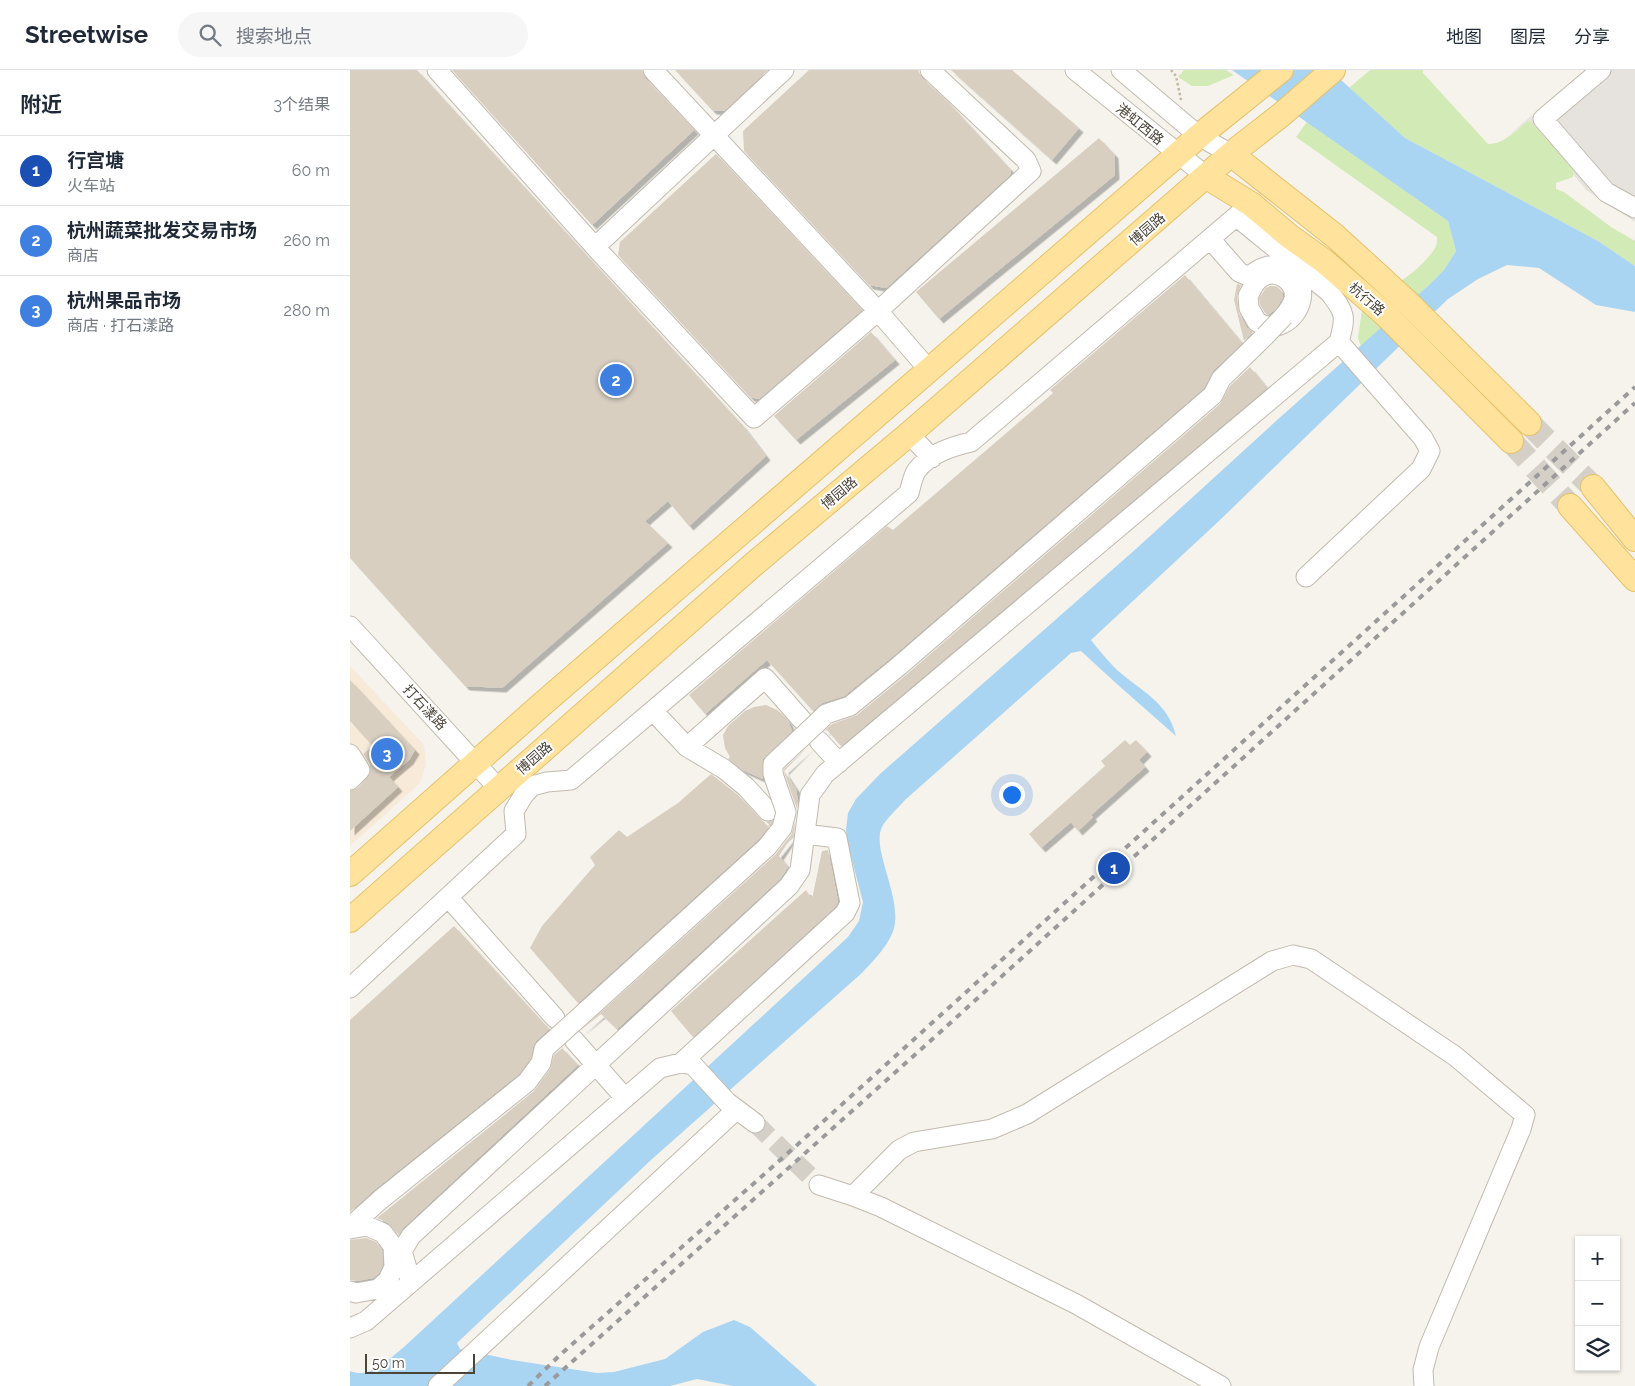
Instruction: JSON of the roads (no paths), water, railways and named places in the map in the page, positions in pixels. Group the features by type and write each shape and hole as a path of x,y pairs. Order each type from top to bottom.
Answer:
{"main road":[{"path":"350,874 476,762 1199,136 1281,70"},
{"name":"博园路","path":"350,920 515,783 754,564 909,434 1206,177 1230,154 1282,115 1333,70"},
{"name":"杭行路","path":"1230,154 1335,236 1405,300 1529,423"},
{"name":"杭行路","path":"1206,177 1244,210 1289,236 1324,261 1386,315 1511,441"},
{"path":"1593,487 1635,539"},
{"path":"1570,506 1635,579"}],"street":[{"path":"437,70 595,247 754,418 878,310 1031,171 1026,160 930,70"},
{"path":"654,70 878,310 929,370"},
{"path":"595,247 784,70"},
{"name":"港虹西路","path":"1075,70 1206,177"},
{"name":"港虹西路","path":"1121,70 1199,136 1230,154"},
{"path":"1601,70 1543,119 1606,192 1635,208"},
{"path":"350,988 516,834 514,811 522,796 515,783 571,780 909,493 917,470 948,448 971,442 1244,210 1329,292 1341,307 1345,322 1344,347 1423,438 1430,451 1421,468 1306,576"},
{"path":"356,1229 527,1082 542,1063 544,1049 767,847 782,828 786,812 773,774 773,764 811,720 850,706 1213,395 1221,380 1265,336 1284,316 1290,309 1294,297 1292,285 1282,277 1272,274 1261,277 1248,296 1250,308 1257,322 1269,327 1283,323 1293,316 1302,304 1302,294 1299,282 1290,273 1281,266 1264,267 1245,276 1239,272 1210,239"},
{"path":"411,1282 402,1251 411,1236 789,886 800,870 801,840 810,795 825,774 1344,347"},
{"path":"909,434 932,458"},
{"name":"打石漾路","path":"350,626 476,762 515,783"},
{"path":"687,747 765,678 811,720"},
{"path":"653,711 687,747 724,769 768,811"},
{"path":"819,741 838,763"},
{"path":"350,754 360,770 350,780"},
{"path":"350,1328 366,1321 660,1068 687,1064 845,913 850,902 837,838 801,840"},
{"path":"448,897 555,1018"},
{"path":"853,1196 899,1150 914,1142 992,1129 1028,1114 1272,960 1293,955 1311,959 1455,1056 1525,1115 1521,1129 1429,1347 1424,1370 1424,1386"},
{"path":"574,1040 626,1098"},
{"path":"687,1064 732,1106 755,1123"},
{"path":"438,1386 732,1106"},
{"path":"819,1185 881,1207 1076,1304 1221,1386"},
{"path":"350,1292 356,1294 378,1289 388,1280 394,1267 394,1246 383,1233 367,1226 356,1229"},
{"path":"350,1284 355,1287 372,1283 380,1274 386,1262 386,1252 378,1240 356,1229"}],"water":[{"path":"1232,70 1330,70 1405,138 1598,241 1635,266 1635,312 1596,305 1539,268 1507,265 1478,279 1448,299 1220,520 1091,640 1117,670 1160,706 1167,714 1176,736 1081,651 1071,653 905,800 882,827 880,848 891,888 895,916 892,934 872,963 651,1160 457,1343 460,1349 512,1360 597,1373 614,1372 665,1359 703,1332 734,1320 750,1327 817,1386 733,1386 697,1379 670,1386 350,1386 350,1371 365,1373 372,1370 386,1362 404,1347 848,937 859,921 863,902 848,845 846,830 848,813 856,799 880,774 1137,548 1444,270 1456,251 1448,221"}],"tunnel":[{"path":"1529,423 1593,487"},
{"path":"1511,441 1570,506"},
{"path":"773,815 794,837"},
{"path":"755,1123 819,1185"}],"railway":[{"path":"528,1386 560,1355 796,1146 1635,387"},
{"path":"545,1386 927,1044 1635,403"}],"place":[{"name":"杭州蔬菜批发交易市场","path":"616,380"},
{"name":"杭州果品市场","path":"387,754"},
{"name":"行宫塘","path":"1114,868"}]}
